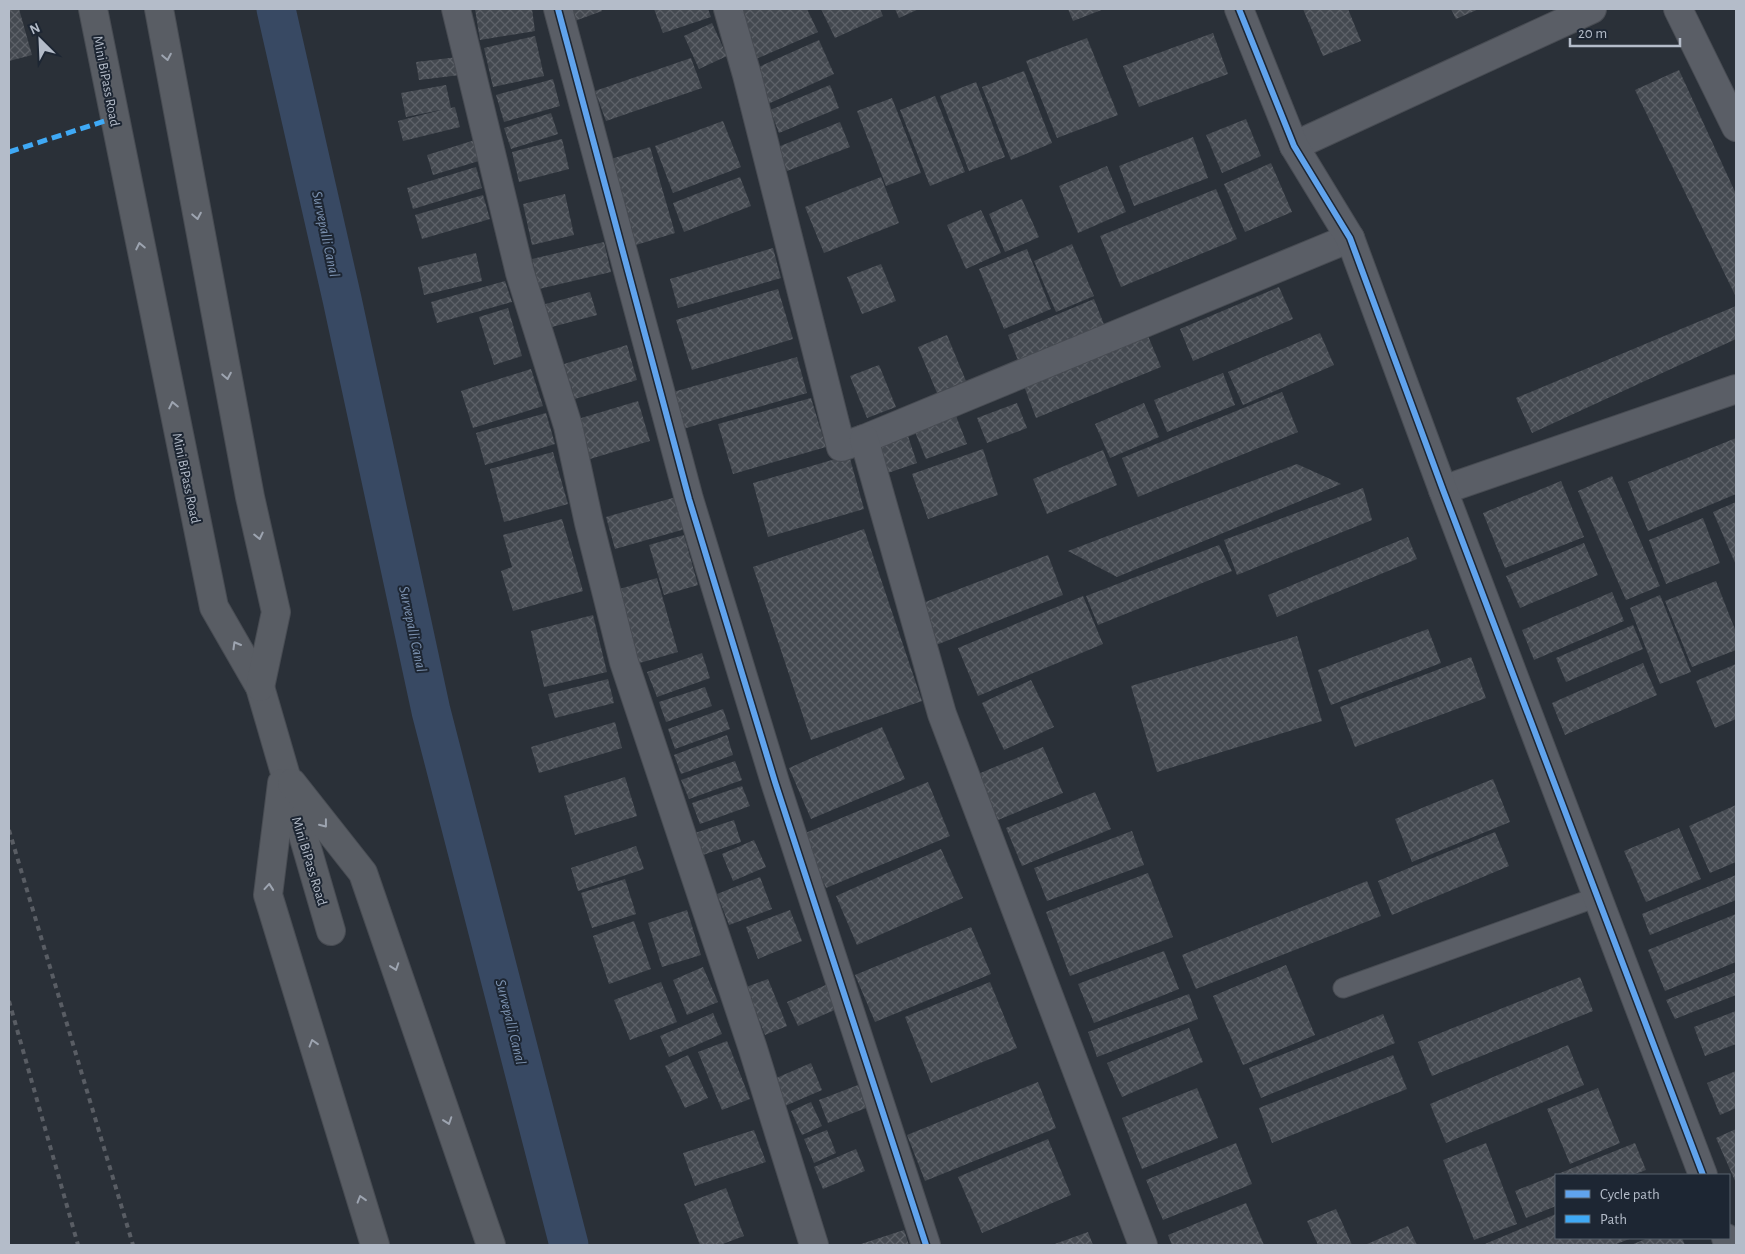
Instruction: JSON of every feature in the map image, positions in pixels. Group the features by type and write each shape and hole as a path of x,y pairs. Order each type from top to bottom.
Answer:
{"main road":[{"name":"Mini BiPass Road","path":"93,9 214,607 260,687 283,772 331,932"},
{"path":"158,9 250,497 276,612 260,687"},
{"path":"283,772 268,895 375,1245"},
{"path":"283,772 363,873 491,1245"}],"street":[{"path":"456,9 520,273 568,426 589,523 624,662 753,1050 814,1245"},
{"path":"558,9 689,499 778,791 926,1245"},
{"path":"728,9 747,75 840,447 864,439 1350,238"},
{"path":"1238,9 1294,146 1350,238 1443,490 1703,1174"},
{"path":"1294,146 1592,9"},
{"path":"1678,9 1736,127"},
{"path":"1443,490 1736,390"},
{"path":"864,439 942,714 1143,1245"}],"lane":[{"path":"1344,988 1597,897"}],"building":[{"path":"9,9 19,9 32,55 9,61"},
{"path":"475,9 532,9 535,31 480,40"},
{"path":"568,9 601,9 602,11 572,22"},
{"path":"654,9 708,9 711,17 663,33"},
{"path":"745,9 807,9 818,32 756,59 736,13"},
{"path":"821,9 880,9 883,16 835,38"},
{"path":"895,9 919,9 899,18"},
{"path":"1068,9 1104,9 1073,21"},
{"path":"1303,9 1348,9 1361,41 1323,56"},
{"path":"1451,9 1479,9 1456,19"},
{"path":"712,23 727,56 699,69 684,36"},
{"path":"1213,33 1228,74 1139,107 1123,66"},
{"path":"535,36 544,76 493,87 484,48"},
{"path":"1087,38 1118,115 1057,138 1026,61"},
{"path":"819,40 834,74 768,104 752,70"},
{"path":"458,57 460,75 419,80 416,62"},
{"path":"691,58 702,88 606,121 595,91"},
{"path":"1679,70 1736,194 1736,297 1635,90"},
{"path":"1024,71 1052,143 1011,160 982,87"},
{"path":"553,79 560,106 504,122 496,95"},
{"path":"976,82 1005,157 969,171 940,96"},
{"path":"446,85 451,108 455,107 460,127 403,141 398,121 445,109 406,117 401,93"},
{"path":"830,85 839,108 779,133 770,110"},
{"path":"935,96 965,172 930,186 900,110"},
{"path":"892,98 921,173 886,186 857,111"},
{"path":"551,113 558,134 511,149 504,128"},
{"path":"1246,119 1261,156 1222,173 1206,135"},
{"path":"723,121 741,167 673,193 655,146"},
{"path":"840,122 850,147 787,171 778,147"},
{"path":"1193,137 1208,178 1134,206 1119,166"},
{"path":"562,139 569,169 519,182 512,152"},
{"path":"475,140 482,160 433,175 427,155"},
{"path":"650,147 675,233 636,245 611,159"},
{"path":"1271,163 1292,212 1245,232 1224,184"},
{"path":"1107,166 1126,212 1078,233 1059,186"},
{"path":"476,167 482,188 413,209 407,188"},
{"path":"740,177 751,206 684,232 673,203"},
{"path":"881,177 899,223 824,253 805,207"},
{"path":"1216,189 1237,239 1121,287 1100,236"},
{"path":"565,194 574,235 532,245 523,204"},
{"path":"483,195 490,219 422,239 415,215"},
{"path":"1022,199 1039,237 1005,252 989,214"},
{"path":"981,210 1001,253 966,269 947,225"},
{"path":"604,242 611,272 539,289 532,259"},
{"path":"1072,244 1094,296 1056,312 1034,261"},
{"path":"773,248 781,278 678,308 670,279"},
{"path":"1027,249 1051,309 1004,329 979,269"},
{"path":"476,253 482,281 424,295 418,267"},
{"path":"881,264 896,301 862,314 847,277"},
{"path":"505,281 512,302 437,323 431,302"},
{"path":"1279,287 1293,319 1193,361 1180,329"},
{"path":"778,289 793,339 692,370 676,320"},
{"path":"590,292 597,315 548,328 542,305"},
{"path":"1094,299 1105,327 1019,363 1008,335"},
{"path":"1736,306 1736,339 1532,433 1516,398"},
{"path":"508,308 522,356 494,365 479,317"},
{"path":"1320,333 1334,365 1243,405 1228,372"},
{"path":"947,335 966,381 937,393 918,347"},
{"path":"1148,336 1161,367 1036,418 1024,386"},
{"path":"627,345 637,380 575,399 564,364"},
{"path":"797,357 807,393 676,431 666,394"},
{"path":"879,365 896,407 867,418 850,376"},
{"path":"531,369 543,406 473,428 461,391"},
{"path":"1223,373 1235,405 1167,432 1154,400"},
{"path":"1282,392 1298,432 1138,497 1122,458"},
{"path":"811,398 826,447 733,474 718,424"},
{"path":"638,401 650,441 590,459 578,419"},
{"path":"1017,403 1027,428 987,443 977,418"},
{"path":"1144,403 1159,437 1110,458 1095,424"},
{"path":"546,413 555,444 485,465 476,433"},
{"path":"956,416 967,444 926,459 915,432"},
{"path":"907,433 917,463 882,475 872,446"},
{"path":"1736,438 1736,494 1648,531 1628,482"},
{"path":"983,449 998,495 928,519 912,474"},
{"path":"1103,450 1117,485 1047,514 1033,479"},
{"path":"553,452 568,504 504,522 490,469"},
{"path":"849,455 864,509 768,537 753,483"},
{"path":"1297,464 1341,484 1117,577 1068,551"},
{"path":"1612,476 1660,586 1626,600 1578,491"},
{"path":"1561,481 1584,537 1505,568 1483,513"},
{"path":"1363,488 1372,520 1237,575 1224,540"},
{"path":"676,497 685,529 615,549 606,517"},
{"path":"1736,502 1736,565 1713,512"},
{"path":"1703,518 1720,563 1666,584 1649,540"},
{"path":"562,519 583,591 513,611 501,571 512,567 503,535"},
{"path":"864,529 922,701 811,740 753,567"},
{"path":"684,535 698,585 664,595 649,545"},
{"path":"1408,537 1417,559 1277,617 1268,595"},
{"path":"1584,543 1598,575 1520,608 1506,576"},
{"path":"1219,545 1232,571 1098,625 1086,596"},
{"path":"1048,555 1063,595 931,647 915,606"},
{"path":"657,578 678,652 636,664 616,590"},
{"path":"1716,581 1736,632 1736,650 1692,667 1665,601"},
{"path":"1612,592 1624,621 1534,660 1522,630"},
{"path":"1660,595 1691,672 1660,684 1630,608"},
{"path":"1083,596 1103,644 978,696 958,648"},
{"path":"593,615 607,672 544,687 531,631"},
{"path":"1633,625 1643,649 1566,682 1556,658"},
{"path":"1428,629 1441,663 1331,705 1318,670"},
{"path":"1297,636 1322,721 1157,772 1131,686"},
{"path":"702,653 710,678 657,697 647,672"},
{"path":"1471,657 1486,698 1355,747 1340,707"},
{"path":"1643,663 1657,695 1565,735 1552,703"},
{"path":"1736,664 1736,719 1715,728 1696,681"},
{"path":"608,679 614,703 555,718 548,694"},
{"path":"1031,680 1054,727 1004,750 982,703"},
{"path":"705,687 712,706 666,722 659,702"},
{"path":"723,709 730,729 675,749 668,729"},
{"path":"615,722 622,748 539,773 531,747"},
{"path":"882,727 905,779 811,819 789,768"},
{"path":"727,735 733,755 681,774 674,755"},
{"path":"1043,747 1063,793 998,820 978,774"},
{"path":"735,761 742,780 689,799 681,780"},
{"path":"625,777 637,816 575,835 564,796"},
{"path":"1493,779 1510,822 1412,862 1395,819"},
{"path":"928,782 950,836 826,888 803,834"},
{"path":"742,786 750,806 700,824 692,803"},
{"path":"1095,792 1111,829 1022,866 1006,828"},
{"path":"1736,805 1736,862 1710,873 1689,826"},
{"path":"734,820 741,842 703,855 695,833"},
{"path":"1679,828 1701,879 1646,902 1624,851"},
{"path":"1132,831 1144,865 1047,901 1034,868"},
{"path":"1495,832 1509,866 1392,915 1378,881"},
{"path":"754,840 766,867 733,881 722,854"},
{"path":"636,846 644,869 578,891 571,868"},
{"path":"941,849 963,898 857,945 836,896"},
{"path":"1148,873 1173,937 1070,976 1046,912"},
{"path":"1736,875 1736,900 1650,935 1642,914"},
{"path":"760,877 772,909 729,925 717,894"},
{"path":"625,879 636,914 592,928 581,893"},
{"path":"1367,881 1381,916 1196,989 1182,955"},
{"path":"687,910 701,955 662,967 648,923"},
{"path":"790,910 802,941 758,959 746,927"},
{"path":"1736,914 1736,962 1665,991 1648,950"},
{"path":"634,921 651,969 609,984 593,936"},
{"path":"971,927 991,974 875,1022 855,975"},
{"path":"1164,951 1179,989 1094,1023 1078,984"},
{"path":"1286,965 1315,1035 1243,1065 1213,996"},
{"path":"703,967 718,1002 687,1015 673,980"},
{"path":"1736,972 1736,995 1675,1019 1666,1000"},
{"path":"1580,977 1593,1011 1432,1076 1418,1042"},
{"path":"768,979 787,1026 765,1035 746,987"},
{"path":"661,982 677,1022 630,1040 614,1000"},
{"path":"990,982 1017,1048 931,1083 905,1017"},
{"path":"828,984 839,1008 798,1026 787,1002"},
{"path":"1189,994 1198,1019 1097,1057 1088,1032"},
{"path":"1736,1011 1736,1044 1705,1056 1694,1027"},
{"path":"713,1013 722,1034 669,1057 660,1036"},
{"path":"1383,1014 1395,1043 1261,1098 1249,1068"},
{"path":"1189,1028 1203,1062 1122,1097 1107,1063"},
{"path":"727,1041 750,1099 722,1110 698,1052"},
{"path":"1568,1045 1584,1085 1446,1143 1430,1104"},
{"path":"688,1055 708,1098 685,1108 665,1066"},
{"path":"1393,1055 1407,1089 1272,1143 1259,1108"},
{"path":"811,1063 822,1090 785,1106 774,1079"},
{"path":"1736,1071 1736,1108 1720,1115 1707,1083"},
{"path":"1038,1082 1056,1128 925,1181 907,1135"},
{"path":"858,1085 866,1108 828,1123 819,1100"},
{"path":"1197,1088 1218,1138 1142,1169 1122,1118"},
{"path":"1598,1088 1620,1143 1570,1164 1547,1109"},
{"path":"811,1102 822,1126 802,1135 791,1111"},
{"path":"1736,1129 1736,1183 1716,1138"},
{"path":"754,1130 766,1162 695,1186 683,1153"},
{"path":"827,1130 836,1153 814,1163 804,1139"},
{"path":"1048,1139 1071,1195 982,1233 958,1177"},
{"path":"1236,1143 1252,1184 1163,1220 1146,1180"},
{"path":"1486,1143 1517,1224 1474,1240 1443,1160"},
{"path":"1635,1143 1646,1170 1635,1174 1558,1174"},
{"path":"856,1149 865,1171 823,1189 814,1167"},
{"path":"1555,1175 1555,1206 1526,1218 1515,1191"},
{"path":"726,1188 744,1236 720,1245 700,1245 684,1204"},
{"path":"1246,1203 1264,1245 1172,1245 1168,1235"},
{"path":"1336,1209 1352,1245 1318,1245 1307,1221"},
{"path":"1555,1214 1555,1239 1629,1239 1614,1245 1485,1244"},
{"path":"1408,1226 1417,1245 1365,1245"},
{"path":"904,1230 909,1245 858,1245"},
{"path":"1088,1232 1093,1245 1052,1245"},
{"path":"1646,1239 1682,1239 1685,1245 1631,1245"}],"waterway":[{"name":"Survepalli Canal","path":"276,9 342,299 431,711 569,1245"}],"railway":[{"path":"9,830 133,1245"},
{"path":"9,1001 78,1245"}],"marked path":[{"path":"9,152 114,118"}],"cycle path":[{"path":"558,9 689,499 775,782 926,1245"},
{"path":"1239,9 1294,146 1350,238 1443,490 1703,1174"}]}
